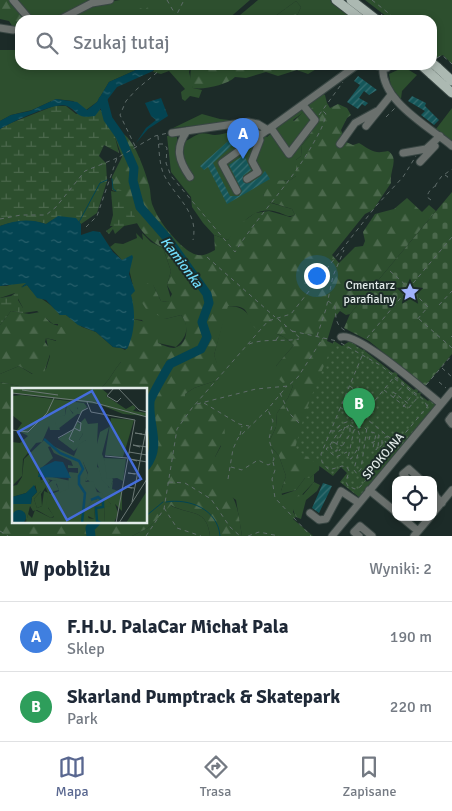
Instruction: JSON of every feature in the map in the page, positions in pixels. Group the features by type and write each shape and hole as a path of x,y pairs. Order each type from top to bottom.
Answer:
{"main road":[{"path":"336,0 356,15"},
{"path":"350,0 370,15"},
{"path":"435,70 452,93"},
{"path":"436,70 452,81"}],"street":[{"path":"13,0 26,15"},
{"path":"69,15 92,3 110,0"},
{"path":"0,28 13,30"},
{"path":"386,70 389,93 452,146"},
{"path":"237,191 220,161 238,154 259,136 304,105 348,71"},
{"path":"366,126 389,93"},
{"path":"171,133 245,123 258,124 270,129 289,154 315,120 304,105"},
{"path":"340,144 355,123 377,111"},
{"path":"245,123 259,136 260,140 252,161 258,172 247,178"},
{"path":"188,131 178,146 178,158 190,177"},
{"path":"239,131 250,143"},
{"path":"404,153 420,151 432,145 440,136"},
{"path":"420,162 436,145 440,136"},
{"path":"339,339 349,336 370,348 441,404"},
{"name":"SPOKOJNA","path":"332,536 441,404 448,392"},
{"path":"452,416 449,420 452,424"},
{"path":"405,476 403,474 408,469 416,476"},
{"path":"369,490 392,509"},
{"path":"437,509 452,490"},
{"path":"310,513 317,519 326,519 337,495 341,491 359,503"},
{"path":"437,500 442,503"},
{"path":"405,521 416,534 427,521"},
{"path":"359,536 354,532 360,526 372,536"}],"path":[{"path":"167,0 175,15"},
{"path":"176,15 184,0"},
{"path":"372,0 391,15"},
{"path":"440,55 444,56 452,64"},
{"path":"136,146 120,115 126,102 137,89 160,70"},
{"path":"317,137 315,120 344,81 348,71"},
{"path":"386,117 399,103"},
{"path":"159,144 164,144 167,148 166,163 171,176 235,252 293,175 317,137 325,121 326,114 323,111"},
{"path":"0,219 21,215 46,215 56,207 85,170 117,158 136,146 158,136 171,133"},
{"path":"158,136 163,173 191,214 194,223 194,240"},
{"path":"146,536 164,507 175,434 196,404 270,319 291,314 376,206 403,176 420,151"},
{"path":"86,227 97,216 117,158"},
{"path":"431,200 427,195 439,179 452,169"},
{"path":"445,175 448,178 446,180"},
{"path":"435,186 440,185"},
{"path":"367,338 452,237"},
{"path":"317,337 328,301 333,276 346,246"},
{"path":"207,257 300,338 257,341 248,345"},
{"path":"390,271 428,307 415,322"},
{"path":"439,304 452,291"},
{"path":"328,301 335,306 335,319 340,328 348,332"},
{"path":"419,318 452,348"},
{"path":"276,341 286,326"},
{"path":"292,331 317,337 339,339 362,356 380,365 418,397 407,410 384,390"},
{"path":"228,479 234,445 240,435 268,409 280,393 302,372 324,338"},
{"path":"362,339 367,342"},
{"path":"423,386 442,368 452,355"},
{"path":"362,356 322,450 322,462 329,470 342,466 347,467 349,471 346,482 353,488 360,487 431,400"},
{"path":"442,368 452,377"},
{"path":"330,431 334,431 341,424 356,419 360,420 394,377"},
{"path":"394,377 424,400 427,407"},
{"path":"439,382 448,392"},
{"path":"393,398 403,385"},
{"path":"196,404 256,388 288,386"},
{"path":"349,386 373,404"},
{"path":"393,392 410,406"},
{"path":"280,393 289,413 301,425"},
{"path":"404,407 414,394"},
{"path":"396,400 399,396"},
{"path":"411,398 415,401"},
{"path":"204,403 242,425 250,426"},
{"path":"340,407 356,419"},
{"path":"268,409 273,421 269,439 276,470 272,479 275,498 310,536"},
{"path":"363,416 401,447"},
{"path":"240,435 242,425"},
{"path":"338,451 350,434 350,425"},
{"path":"348,451 334,457 327,451 345,427 350,425 356,428 364,427 367,430"},
{"path":"338,456 338,443 345,427"},
{"path":"358,450 350,459 347,456 354,430 357,429 360,434 358,450 354,470 357,474 361,469 367,427"},
{"path":"375,441 372,442 370,440 371,432 379,435 379,447"},
{"path":"376,434 373,448 388,442 382,450 379,447"},
{"path":"379,440 388,436"},
{"path":"382,439 382,445"},
{"path":"332,442 342,446"},
{"path":"330,446 333,451 338,451"},
{"path":"230,467 242,470 258,460 268,465 273,461"},
{"path":"167,482 185,483 212,499 240,536"},
{"path":"164,507 177,528 201,536"},
{"path":"0,530 8,536"},
{"path":"248,536 259,532 278,536"}],"green space":[{"path":"0,0 10,0 20,15 15,15 15,27 9,21 0,19"},
{"path":"16,0 91,1 66,15 28,15"},
{"path":"120,0 250,0 233,15 71,15 92,4"},
{"path":"258,0 330,0 350,15 297,15 301,7 296,1 277,15 240,15"},
{"path":"365,0 452,0 452,64 443,55 437,58 437,15 384,15"},
{"path":"296,1 301,7 297,15 277,15"},
{"path":"151,3 158,6 159,11 156,15 135,15 140,8 145,10"},
{"path":"0,50 15,50 15,70 136,70 109,82 97,102 86,110 73,101 56,99 32,110 11,115 0,121"},
{"path":"154,70 190,70 193,88 202,90 199,98 190,96 185,101 182,99 181,92 185,89 169,71 161,74 153,72"},
{"path":"191,70 297,70 278,76 266,72 246,78 235,77 221,85 209,88 193,88 190,82"},
{"path":"297,70 315,70 308,74"},
{"path":"398,70 409,70 417,75 402,91 401,99 391,87 389,74"},
{"path":"323,94 327,103 305,111 293,120 306,133 310,133 310,136 302,145 301,156 296,160 296,176 289,181 276,182 267,189 263,196 271,203 292,209 295,215 288,216 277,212 261,211 248,218 228,240 214,235 192,207 191,197 171,172 167,136 177,135 177,143 180,143 201,133 215,135 248,128 254,129 267,137 283,122"},
{"path":"324,103 327,103 330,108 338,104 347,108 351,115 347,118 341,130 346,142 353,145 359,143 376,152 388,151 394,161 391,183 373,210 365,214 332,255 339,263 355,247 363,246 365,241 363,232 375,214 394,209 407,198 422,212 429,205 436,211 350,314 346,315 340,311 334,318 327,341 334,344 319,470 310,478 305,478 296,490 280,494 286,476 279,456 270,445 270,440 276,427 277,413 288,398 293,386 288,381 283,383 278,378 276,366 294,345 280,335 257,330 245,310 236,306 228,306 214,355 220,371 218,380 194,388 185,394 185,405 202,404 224,421 225,437 215,457 223,464 219,475 212,482 221,485 232,496 238,510 242,536 210,536 205,520 201,516 171,505 148,528 132,536 0,536 0,382 28,388 12,388 12,524 148,524 148,388 101,388 121,362 121,348 125,350 128,347 133,319 146,322 149,327 156,330 158,343 172,348 183,343 186,329 181,315 165,319 146,309 139,298 140,289 148,283 153,285 161,301 168,302 172,294 167,285 171,271 163,248 147,237 142,231 122,194 112,190 112,177 122,157 115,137 120,132 130,140 134,147 150,187 152,204 164,226 186,249 197,255 205,255 215,250 214,235 228,240 237,226 255,213 269,211 290,217 295,215 292,209 263,200 265,190 271,184 284,180 289,181 296,176 296,160 301,156 302,145 310,136 309,133 296,137 291,124 304,111"},
{"path":"54,106 66,106 76,114 101,110 103,107 116,134 119,153 104,145 99,156 106,163 107,181 97,213 81,224 75,218 54,219 46,224 23,221 0,226 0,129"},
{"path":"452,108 452,142 436,129"},
{"path":"202,114 220,119 238,121 173,128"},
{"path":"117,189 121,190 138,223 124,226 115,234 113,229 109,234 106,231 113,226 110,226 113,215 111,191 116,192"},
{"name":"Cmentarz parafialny","path":"452,192 452,354 425,386 369,341 344,328 350,314"},
{"path":"136,233 143,240 142,233 151,242 163,248 171,271 167,285 171,299 168,302 161,301 153,285 165,319 181,315 186,324 185,336 176,347 158,343 142,320 133,319 131,295 133,286 129,269 132,259 122,260 110,247 115,243 123,244 137,238"},
{"path":"13,283 27,283 21,287 27,285 60,315 66,315 82,327 96,332 113,347 121,348 121,362 106,384 101,388 28,388 0,382 0,374 19,366 32,374 46,369 50,356 46,338 56,341 58,324 53,324 37,311 23,313 23,308 15,293 0,298 0,286 7,286"},
{"path":"18,291 18,300 23,308 23,313 11,311 0,325 0,298 11,296"},
{"path":"227,306 243,310 248,315 251,323 284,337 294,345 276,366 293,386 288,398 277,413 276,427 270,440 270,445 279,456 286,476 281,491 282,495 296,490 305,478 310,478 314,474 314,482 297,500 293,512 296,517 293,519 313,536 242,536 236,500 211,482 215,457 221,446 185,406 185,394 194,388 218,380 219,371 214,355"},
{"path":"11,311 29,314 40,312 51,323 65,328 68,332 70,339 67,343 46,338 45,342 51,351 43,376 38,377 19,366 0,374 0,325"},
{"path":"334,341 342,346 350,341 356,343 356,346 363,350 365,347 365,351 393,373 396,371 398,373 397,376 414,390 417,388 419,390 417,393 422,392 420,395 428,401 430,399 435,403 435,407 360,498 340,482 347,473 341,467 333,476 295,448 306,410"},
{"path":"314,482 320,485 317,491 306,500 301,519 296,517 293,507 298,495 301,493 303,495"},
{"path":"170,505 201,516 205,520 210,536 132,536 148,528"}],"water":[{"path":"136,70 154,70 117,87 95,116 84,117 71,108 61,105 33,113 0,129 0,121 11,115 30,111 56,99 77,102 87,110 97,102 109,82"},
{"path":"161,98 168,116 148,129 136,143 146,128 156,120 151,116 145,103"},
{"path":"58,216 76,218 81,224 81,235 93,231 100,232 113,252 122,260 132,255 129,274 135,291 131,295 134,308 134,322 132,336 127,349 113,347 96,332 78,325 66,315 60,315 46,300 37,298 27,285 21,288 26,283 0,286 0,226 22,220 46,224"}],"building":[{"path":"358,76 377,90 369,95 364,91 359,98 368,103 365,106 362,104 358,109 347,102 360,85 354,81"},
{"path":"412,96 426,103 425,106 439,120 434,125 421,115 425,111 408,101"},
{"path":"235,135 239,139 213,163 230,196 239,196 242,191 229,165 244,155 251,170 243,176 243,182 250,183 265,171 270,179 227,204 208,167 204,170 200,166"},
{"path":"323,483 332,486 319,513 312,508"}],"waterway":[{"name":"Kamionka","path":"103,100 108,119 120,136 134,168 133,181 140,207 167,238 207,294 209,303 202,322 207,337 201,349 170,364 150,402 154,443 148,463"},
{"path":"112,179 113,189 116,191"},
{"path":"79,222 100,183 107,180"},
{"path":"148,514 163,502"},
{"path":"166,502 184,502 201,507 214,519 220,536"},
{"name":"Kamionka","path":"91,536 90,528 94,524"}],"place":[{"name":"F.H.U. PalaCar Michał Pala","path":"243,159"},
{"name":"Cmentarz parafialny","path":"410,292"},
{"name":"Skarland Pumptrack & Skatepark","path":"359,429"}]}
